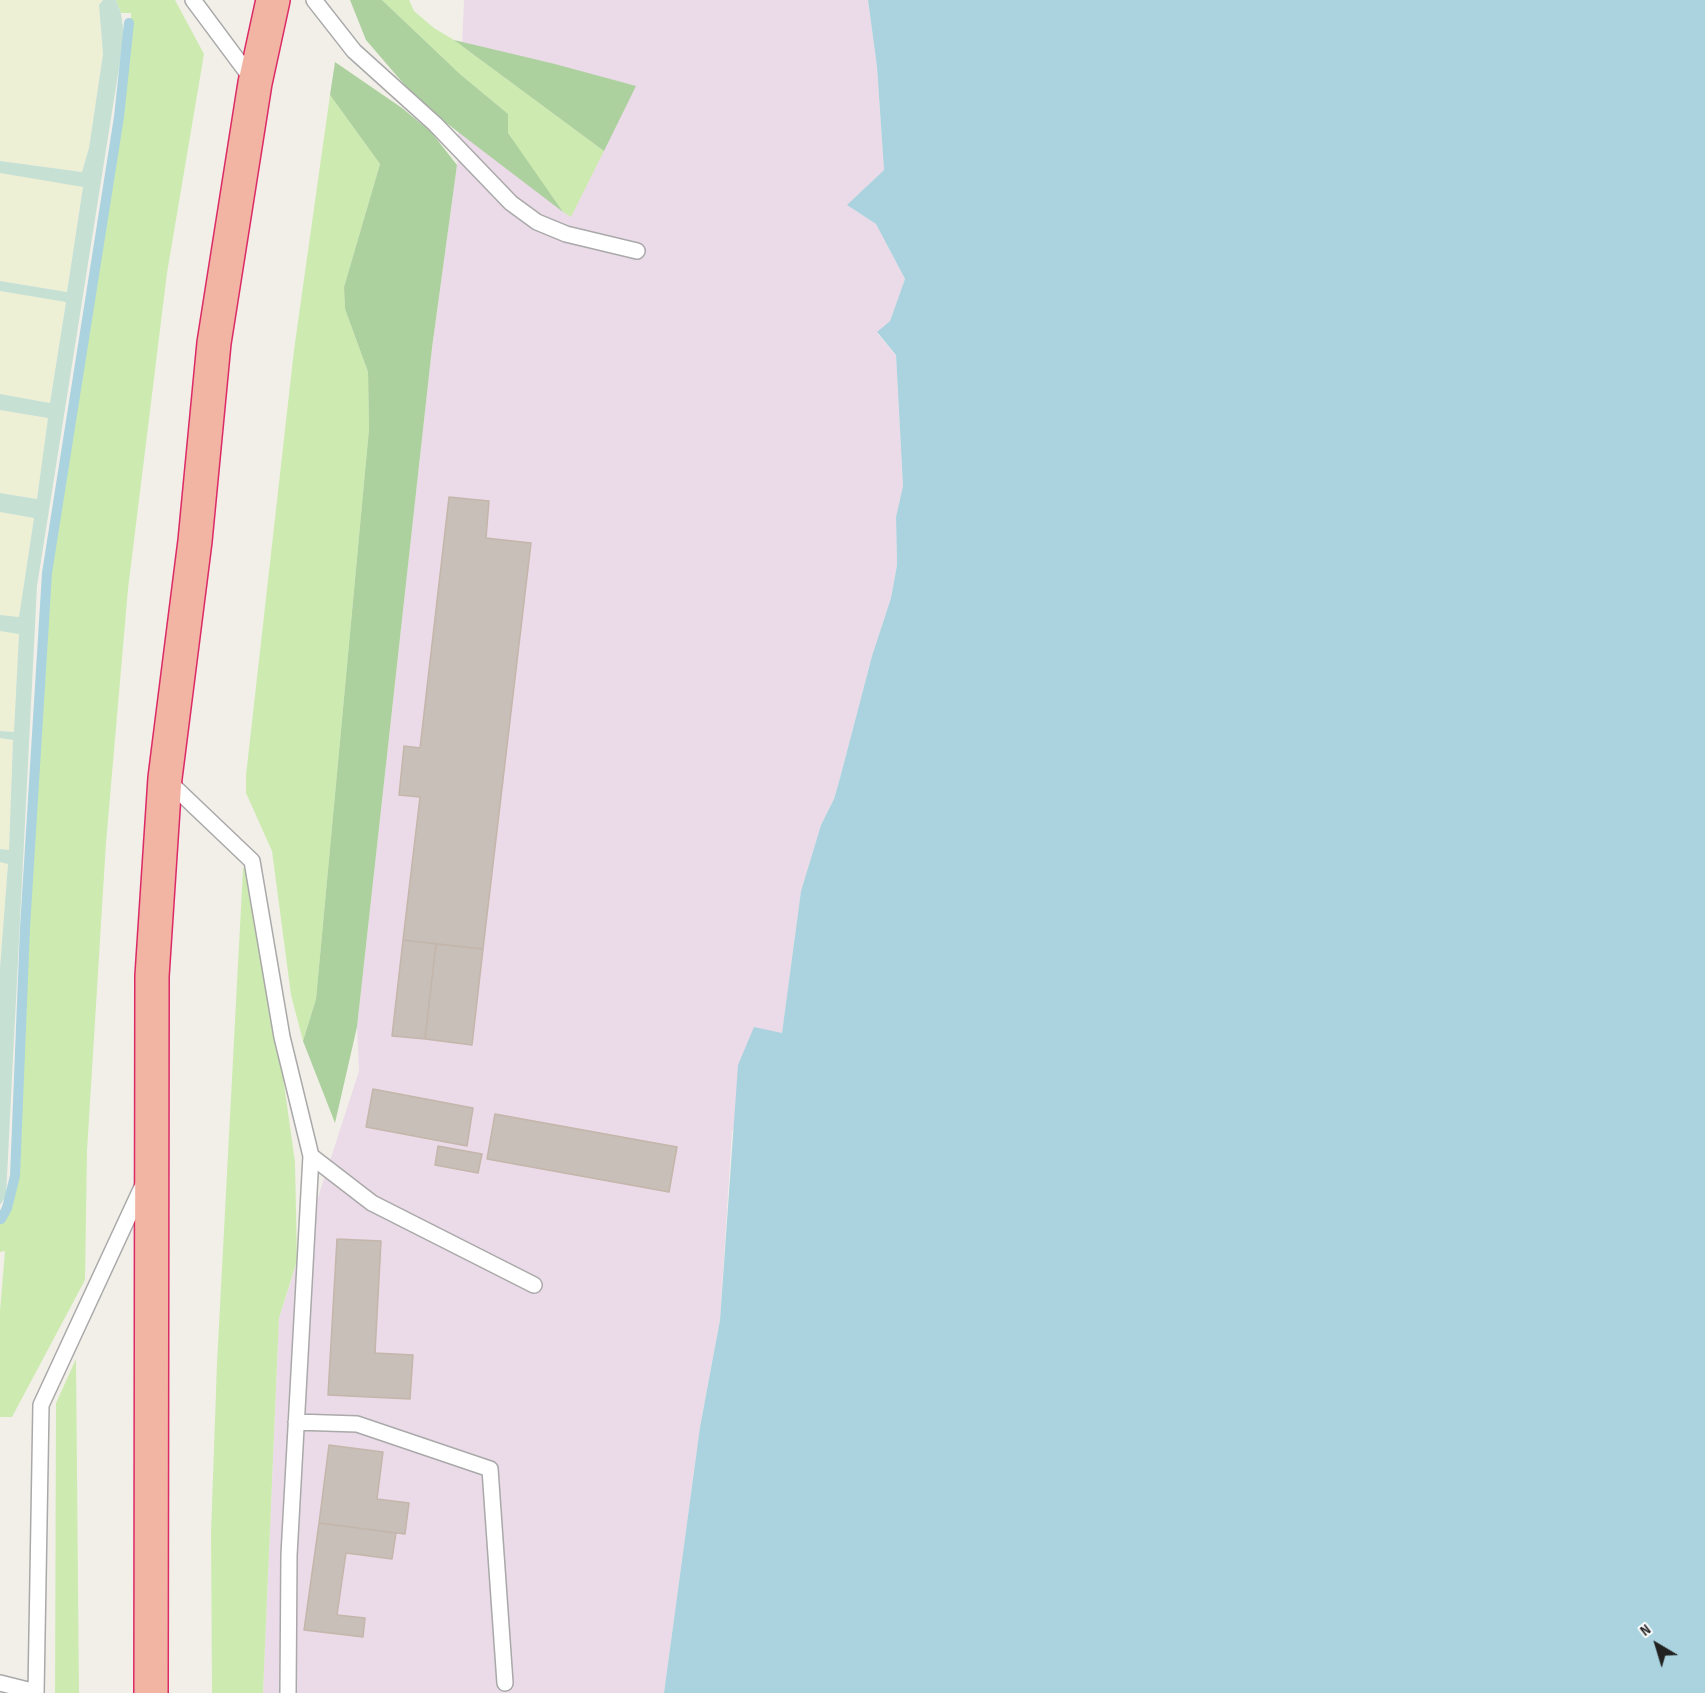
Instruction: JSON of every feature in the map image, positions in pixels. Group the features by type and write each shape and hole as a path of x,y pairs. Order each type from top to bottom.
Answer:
{"highway":[{"path":"151,1693 152,976 165,778 195,541 214,343 255,83 273,0"}],"lane":[{"path":"193,0 255,83"},
{"path":"314,0 354,51 435,124 511,203 537,222 566,234 638,251"},
{"path":"165,778 252,861 282,1037 311,1156 289,1555 288,1693"},
{"path":"311,1156 372,1203 534,1285"},
{"path":"0,1683 36,1692 42,1405 152,1166"},
{"path":"296,1422 357,1425 490,1469 505,1683"}],"shaded area":[{"path":"464,0 868,0 877,67 884,170 848,205 876,224 905,279 890,321 877,333 896,355 903,486 896,517 897,565 891,598 872,656 834,799 821,825 801,891 782,1034 732,1132 720,1320 700,1427 664,1693 263,1693 279,1318 359,1071 357,1027 432,348 457,165"}],"green space":[{"path":"0,0 103,0 99,5 103,54 89,148 82,172 0,161"},
{"path":"103,0 116,0 121,13 124,36 37,586 6,1196 0,1205 0,968 8,864 0,862 0,849 9,850 13,740 0,738 0,731 14,732 19,634 0,631 0,615 19,617 34,518 0,512 0,493 37,499 48,418 0,410 0,394 50,403 66,302 0,291 0,281 67,292 83,187 0,173 0,161 82,172 89,148 103,54 99,5"},
{"path":"116,0 175,0 204,54 167,273 128,589 106,843 87,1151 85,1280 12,1417 0,1417 0,1311 5,1251 0,1252 0,1220 3,1220 10,1209 17,1176 28,928 50,573 130,60 131,13 121,13"},
{"path":"350,0 382,0 461,75 508,114 508,133 563,212 445,122 409,90 366,40"},
{"path":"382,0 409,0 414,11 434,28 454,40 604,151 571,217 563,212 508,133 508,114 461,75"},
{"path":"454,40 555,64 636,86 604,151"},
{"path":"335,62 402,108 431,132 457,165 432,348 357,1027 335,1123 303,1041 316,999 369,429 368,372 345,309 344,287 380,164 330,95"},
{"path":"330,95 380,164 344,287 345,309 368,372 369,429 316,999 303,1041 291,995 272,851 246,793 246,775 294,350"},
{"path":"0,173 83,186 67,292 0,281"},
{"path":"0,291 66,301 50,403 0,394"},
{"path":"0,410 48,418 37,499 0,493"},
{"path":"0,512 34,518 19,618 0,615"},
{"path":"0,631 19,633 14,732 0,731"},
{"path":"0,738 13,740 9,851 0,849"},
{"path":"252,858 295,1162 297,1261 279,1318 263,1693 212,1693 211,1533 217,1363 243,869"},
{"path":"0,862 8,863 0,968"},
{"path":"76,1359 79,1693 55,1693 56,1403"}],"water":[{"path":"868,0 1705,0 1705,1693 664,1693 700,1427 720,1320 738,1065 754,1027 782,1033 801,891 821,825 834,799 872,656 891,598 897,565 896,517 903,486 896,355 877,332 890,321 905,279 876,224 847,205 884,170 877,67"}],"building":[{"path":"449,497 489,501 486,538 531,543 483,949 403,940 420,797 399,795 404,746 420,748"},
{"path":"403,940 436,944 425,1039 392,1036"},
{"path":"436,944 483,949 472,1045 425,1039"},
{"path":"373,1089 473,1108 467,1146 366,1127"},
{"path":"495,1114 677,1147 669,1192 487,1159"},
{"path":"438,1146 482,1154 478,1173 435,1165"},
{"path":"337,1239 381,1241 375,1353 413,1355 410,1399 328,1395"},
{"path":"329,1445 383,1452 377,1499 409,1503 405,1534 319,1523"},
{"path":"319,1523 396,1533 392,1559 346,1553 337,1615 365,1618 363,1637 304,1630"}],"waterway":[{"path":"1,1219 7,1208 15,1176 25,928 47,573 119,117 129,23"}]}
